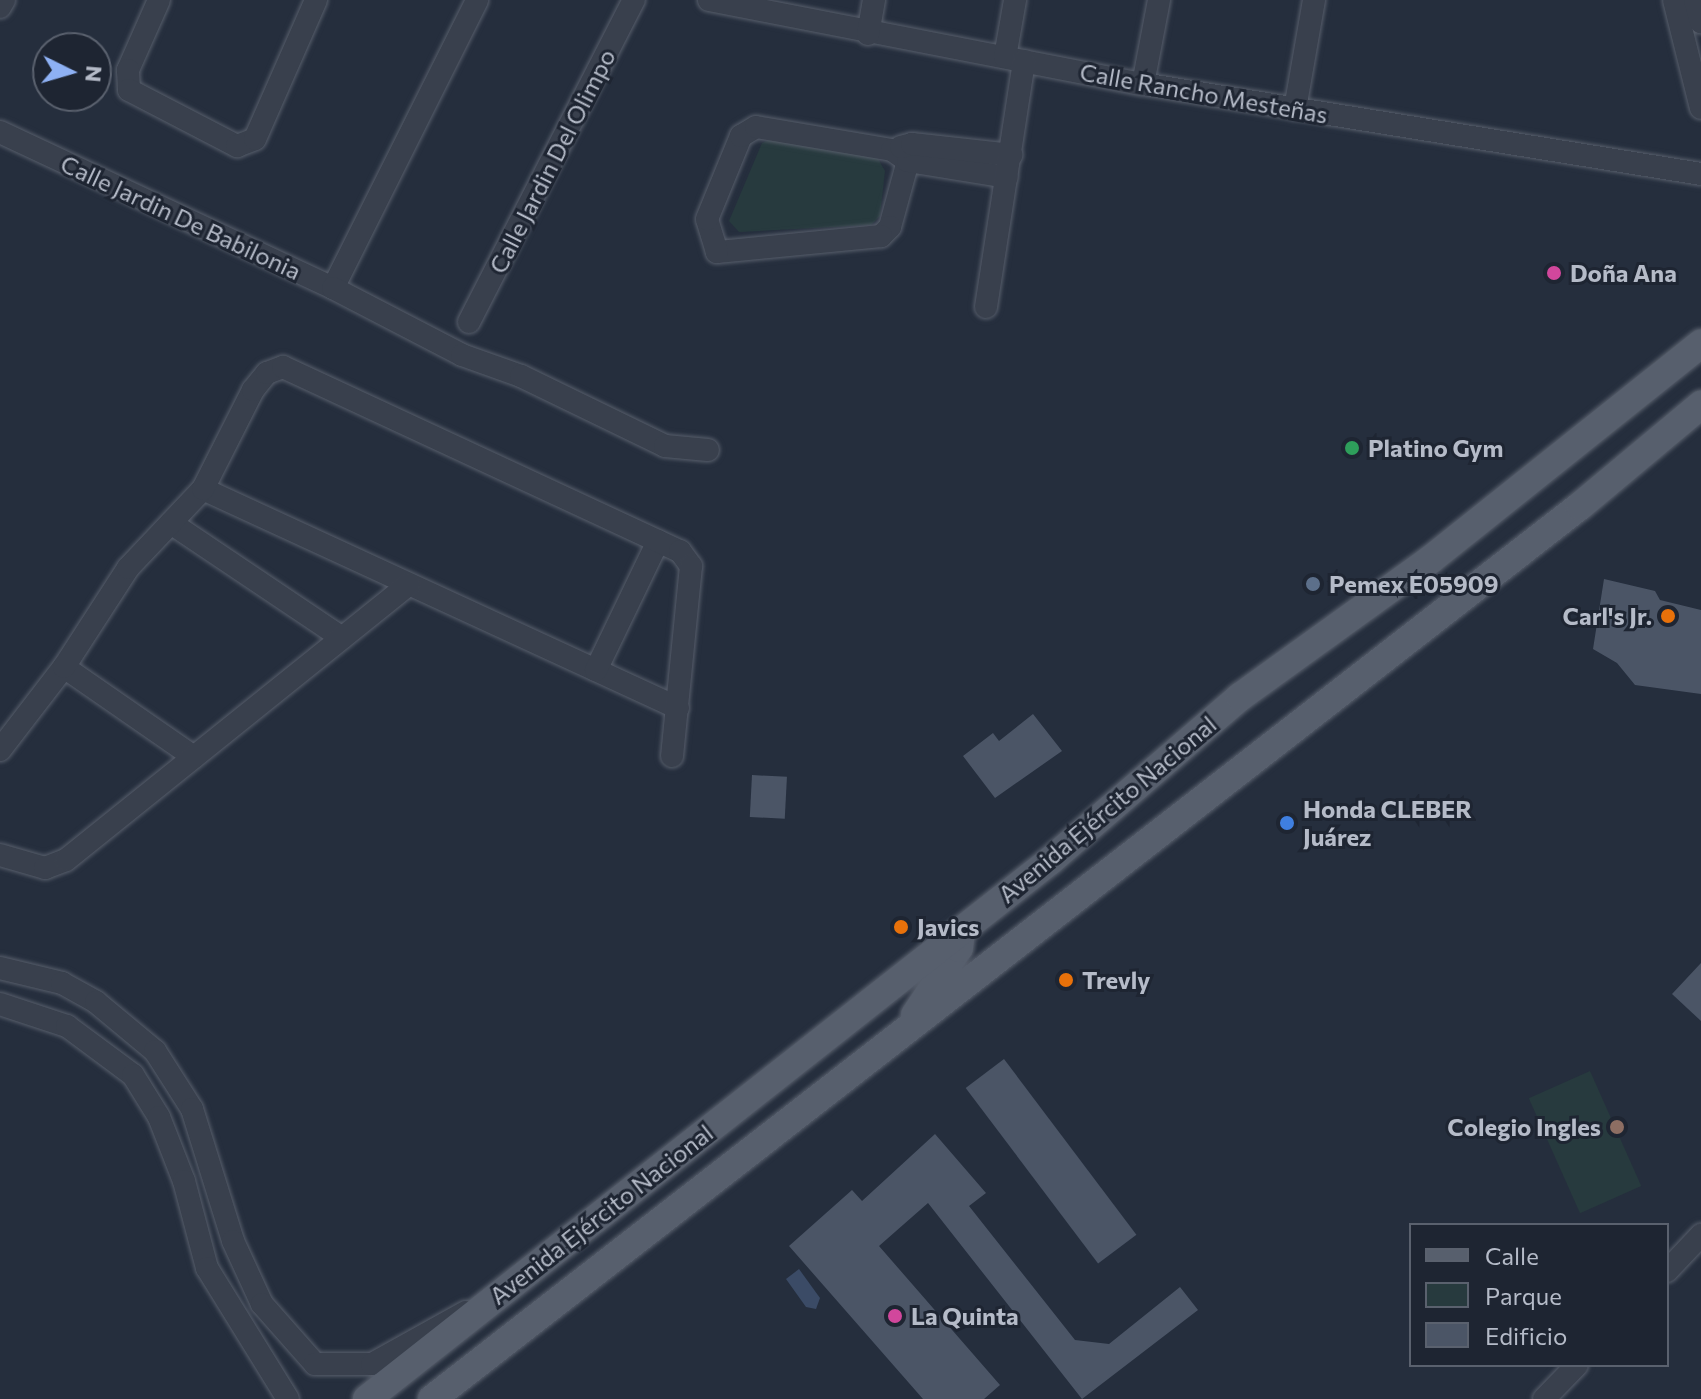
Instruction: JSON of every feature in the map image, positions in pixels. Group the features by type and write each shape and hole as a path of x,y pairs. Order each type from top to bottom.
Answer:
{"main road":[{"name":"Avenida Ejército Nacional","path":"367,1399 1051,860 1240,697 1430,560 1701,344"},
{"name":"Avenida Ejército Nacional","path":"432,1399 1580,506 1701,405"},
{"path":"1013,948 1000,932 1001,912 1051,860"},
{"path":"909,1027 923,997 959,948 961,928"}],"street":[{"path":"0,7 4,0"},
{"path":"159,0 128,70 129,90 237,146 255,139 316,0"},
{"path":"333,288 351,260 477,0"},
{"name":"Calle Jardin Del Olimpo","path":"469,322 634,0"},
{"name":"Calle Rancho Mesteñas","path":"709,0 868,34 1143,84 1701,174"},
{"path":"868,34 874,0"},
{"path":"986,307 1009,166 1015,0"},
{"path":"1143,84 1159,0"},
{"path":"1295,109 1314,0"},
{"path":"1674,0 1701,108"},
{"path":"1695,0 1701,22"},
{"path":"904,151 890,227 881,236 717,252 707,219 747,131 766,125 904,151 1009,166"},
{"name":"Calle Jardin De Babilonia","path":"0,132 333,288 462,355 521,376 665,446 708,450"},
{"path":"0,750 64,667 128,568 203,489 253,390 267,373 283,367 680,551 691,566 672,756"},
{"path":"203,489 678,708"},
{"path":"171,523 342,638"},
{"path":"596,670 658,541"},
{"path":"0,855 45,868 66,860 409,584"},
{"path":"64,667 194,757"},
{"path":"0,968 62,983 96,1002 155,1051 192,1109 233,1241 262,1304 315,1364 372,1364 447,1319 486,1305"},
{"path":"0,1004 67,1026 133,1075 159,1117 184,1181 207,1268 284,1390 297,1376 308,1355"},
{"path":"133,1075 155,1051"},
{"path":"1669,1269 1701,1235"},
{"path":"1544,1399 1575,1367"}],"green space":[{"path":"772,139 877,157 885,171 880,216 871,225 739,232 729,221 762,143"},
{"path":"1590,1071 1641,1186 1580,1213 1529,1098"}],"water":[{"path":"799,1269 820,1298 816,1309 806,1307 786,1279"}],"building":[{"path":"1604,579 1655,591 1660,600 1701,610 1701,694 1635,685 1617,663 1593,649"},
{"path":"1033,714 1062,751 995,798 963,756 993,733 999,741"},
{"path":"752,775 787,777 785,819 750,817"},
{"path":"1701,963 1701,1021 1672,994"},
{"path":"1004,1059 1136,1235 1098,1264 966,1088"},
{"path":"935,1134 986,1193 969,1206 1075,1340 1109,1344 1180,1287 1198,1310 1082,1399 928,1203 879,1246 1000,1385 984,1399 923,1399 789,1246 852,1190 862,1201"}],"place":[{"name":"Doña Ana","path":"1554,273"},
{"name":"Platino Gym","path":"1352,448"},
{"name":"Pemex E05909","path":"1313,584"},
{"name":"Carl's Jr.","path":"1668,616"},
{"name":"Honda CLEBER Juárez","path":"1287,823"},
{"name":"Javics","path":"901,927"},
{"name":"Trevly","path":"1066,980"},
{"name":"Colegio Ingles","path":"1617,1127"},
{"name":"La Quinta","path":"895,1316"}]}
